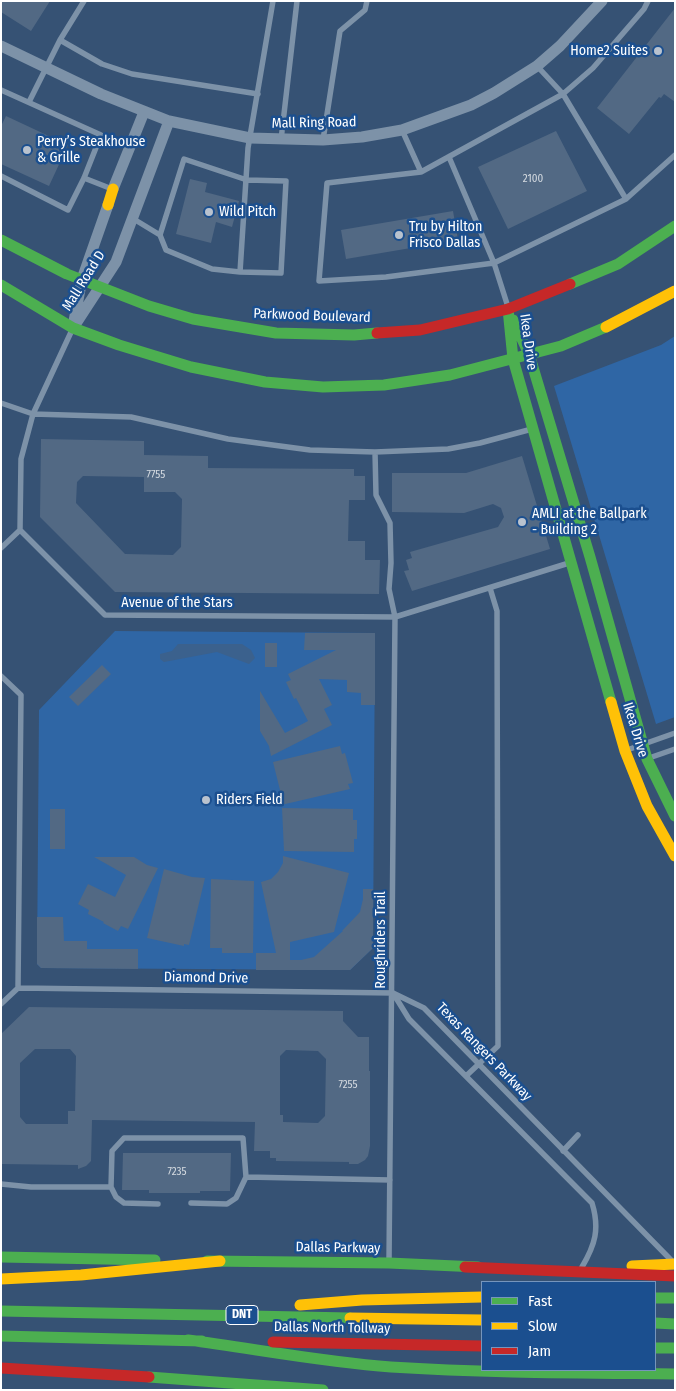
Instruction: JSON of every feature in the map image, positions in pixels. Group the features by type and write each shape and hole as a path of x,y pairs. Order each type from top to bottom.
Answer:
{"main road":[{"name":"Mall Road D","path":"108,205 113,189"},
{"name":"Parkwood Boulevard","path":"1,240 67,274 149,306 193,319 237,328 276,332 354,335 420,330 508,309 618,264 675,226"},
{"path":"1,285 73,328 119,345 191,367 265,382 323,387 384,385 450,375 561,346 621,320 675,290"},
{"name":"Ikea Drive","path":"508,309 529,354 590,557 642,744 647,759 675,816"},
{"name":"Ikea Drive","path":"508,309 513,359 629,765 646,806 675,856"},
{"path":"571,563 590,557"},
{"name":"Dallas Parkway","path":"1,1257 390,1263 466,1267 582,1267 675,1264"},
{"path":"1,1279 100,1274 220,1261"},
{"path":"466,1267 675,1276"},
{"path":"187,1314 362,1300 481,1297"},
{"path":"656,1298 675,1298"},
{"name":"Dallas North Tollway","path":"1,1312 481,1320"},
{"path":"656,1323 675,1324"},
{"name":"Dallas North Tollway","path":"1,1336 481,1346"},
{"path":"188,1340 324,1360 397,1367 481,1369"},
{"path":"656,1348 675,1348"},
{"path":"1,1368 215,1381 323,1390"},
{"path":"556,1371 675,1374"}],"street":[{"name":"Mall Ring Road","path":"1,46 101,94 169,121 250,138 324,140 362,137 402,130 471,105 538,66 560,46 602,1"},
{"name":"Mall Road D","path":"113,189 144,112"},
{"name":"Mall Road D","path":"73,328 116,262 169,121"},
{"name":"Mall Road D","path":"73,328 82,279 108,205"}],"lane":[{"path":"29,102 60,40 84,1"},
{"path":"240,272 250,138 272,1"},
{"path":"280,140 297,1"},
{"path":"324,140 340,31 365,10 367,1"},
{"path":"648,1 644,9 593,68 563,94 421,172 327,183 319,281 386,277 494,262 626,199 675,155"},
{"path":"60,40 102,64 132,74 258,94"},
{"path":"538,66 563,94 626,199"},
{"path":"1,90 101,135 84,178 68,210 1,176"},
{"path":"402,130 421,172"},
{"path":"449,157 494,262 508,309"},
{"path":"132,218 160,235 166,250 212,269 280,273 286,181 247,180 184,159 160,235"},
{"path":"84,178 113,189"},
{"path":"1,548 20,530 22,459 33,414 73,328"},
{"path":"2,405 33,414 131,417 228,439 310,450 375,452 448,449 532,430"},
{"name":"Roughriders Trail","path":"375,452 376,495 390,523 391,564 389,589 395,617 390,1263"},
{"name":"Avenue of the Stars","path":"20,530 105,615 395,617 571,563"},
{"path":"466,1076 498,1046 497,611 490,588"},
{"path":"1,676 21,695 18,988 1,1004"},
{"path":"625,751 675,733"},
{"path":"629,765 675,749"},
{"name":"Diamond Drive","path":"18,988 393,993"},
{"path":"393,993 409,1019 592,1203 596,1216 596,1235 592,1251 582,1267"},
{"name":"Texas Rangers Parkway","path":"393,993 424,1008 675,1264"},
{"path":"563,1150 578,1135"},
{"path":"158,1204 124,1203 116,1197 111,1187 112,1151 124,1138 243,1138 246,1177 236,1198 227,1204 191,1203"},
{"path":"246,1177 390,1180"},
{"path":"1,1184 31,1187 111,1187"}],"shaded area":[{"path":"675,336 675,717 656,724 554,386 661,345"},
{"name":"Riders Field","path":"115,631 375,633 373,948 350,970 41,968 37,964 39,710"},
{"path":"178,644 242,644 251,650 255,658 249,664 217,652 164,662 160,659 160,654 172,651"}],"building":[{"path":"1,1 50,1 31,31 1,12"},
{"name":"Home2 Suites","path":"675,8 675,102 664,94 661,98 659,97 629,134 597,108"},
{"path":"6,116 68,145 49,186 1,164 1,126"},
{"path":"556,131 587,191 508,229 478,167"},
{"name":"Wild Pitch","path":"190,179 207,183 205,192 239,201 232,227 216,222 211,243 176,234"},
{"name":"Tru by Hilton Frisco Dallas","path":"453,211 458,240 346,259 341,230"},
{"path":"41,439 144,441 144,455 208,456 208,468 354,469 354,476 365,476 365,500 349,500 348,541 365,541 365,560 380,560 379,594 115,592 40,517","holes":["83,476 144,477 144,492 175,492 182,499 181,547 173,555 125,554 76,503 77,482"]},
{"name":"AMLI at the Ballpark - Building 2","path":"522,456 550,549 412,591 404,571 409,570 406,560 412,558 410,552 498,527 504,517 501,508 493,504 464,513 392,512 392,473 466,473"},
{"path":"305,633 375,633 375,705 361,705 361,693 347,692 347,680 319,679 332,705 324,709 332,725 271,756 269,746 260,731 260,691 285,733 308,721 286,682 291,680 288,674 336,650 304,650"},
{"path":"265,643 277,643 277,667 265,667"},
{"path":"102,665 111,674 78,706 69,697"},
{"path":"340,746 342,754 345,753 353,783 348,784 350,789 281,805 280,790 273,762"},
{"path":"282,808 353,809 353,820 357,820 357,839 354,839 354,852 284,851"},
{"path":"50,809 65,809 65,849 50,849"},
{"path":"283,856 349,873 334,932 290,942 290,960 314,957 343,931 360,912 363,889 373,889 373,948 350,970 256,970 256,953 276,953 261,882 271,879 278,872 283,863"},
{"path":"94,857 134,857 147,865 158,868 128,929 121,926 118,931 88,914 89,910 78,904 88,884 115,897 126,875"},
{"path":"164,869 192,877 205,878 189,945 184,944 184,946 147,938"},
{"path":"211,879 254,881 253,953 222,953 222,948 210,948"},
{"path":"37,917 63,917 64,941 87,941 87,949 138,949 138,969 41,968 37,964"},
{"path":"29,1007 343,1011 343,1021 358,1037 369,1037 370,1146 368,1156 358,1164 349,1164 349,1162 276,1161 276,1158 270,1158 270,1151 254,1151 255,1122 92,1120 91,1161 86,1166 78,1169 78,1165 1,1164 1,1034","holes":["35,1049 70,1049 76,1056 75,1111 68,1111 68,1124 26,1124 20,1117 20,1063","286,1050 318,1051 326,1059 325,1116 318,1123 283,1122 283,1115 280,1115 280,1056"]},
{"path":"123,1153 231,1153 230,1191 149,1193 149,1190 122,1190"}],"traffic: fast":[{"path":"570,284 618,264 675,226"},
{"path":"1,240 67,274 149,306 193,319 276,333 354,335 377,333"},
{"path":"1,285 73,328 119,345 191,367 265,382 323,387 384,385 450,375 561,346 606,327"},
{"path":"508,309 513,359 611,702"},
{"path":"513,320 529,354 590,557 647,759 675,816"},
{"path":"1,1257 155,1260"},
{"path":"207,1261 389,1263 478,1267"},
{"path":"656,1298 675,1298"},
{"path":"1,1311 350,1318"},
{"path":"656,1323 675,1324"},
{"path":"1,1336 202,1341"},
{"path":"188,1340 315,1359 391,1367 497,1372 675,1374"},
{"path":"656,1348 675,1348"},
{"path":"149,1377 323,1390"}],"traffic: slow":[{"path":"108,205 113,189"},
{"path":"606,327 675,291"},
{"path":"611,702 625,751 647,806 675,856"},
{"path":"1,1279 81,1275 220,1261"},
{"path":"632,1266 675,1264"},
{"path":"300,1305 362,1300 481,1297"},
{"path":"350,1318 481,1320"}],"traffic: jam":[{"path":"377,333 420,330 508,309 570,284"},
{"path":"465,1267 675,1276"},
{"path":"273,1342 481,1346"},
{"path":"1,1368 149,1377"}],"place":[{"name":"Home2 Suites","path":"658,51"},
{"name":"Perry’s Steakhouse & Grille","path":"27,150"},
{"name":"Wild Pitch","path":"209,212"},
{"name":"Tru by Hilton Frisco Dallas","path":"399,235"},
{"name":"AMLI at the Ballpark - Building 2","path":"522,522"},
{"name":"Riders Field","path":"206,800"}]}
